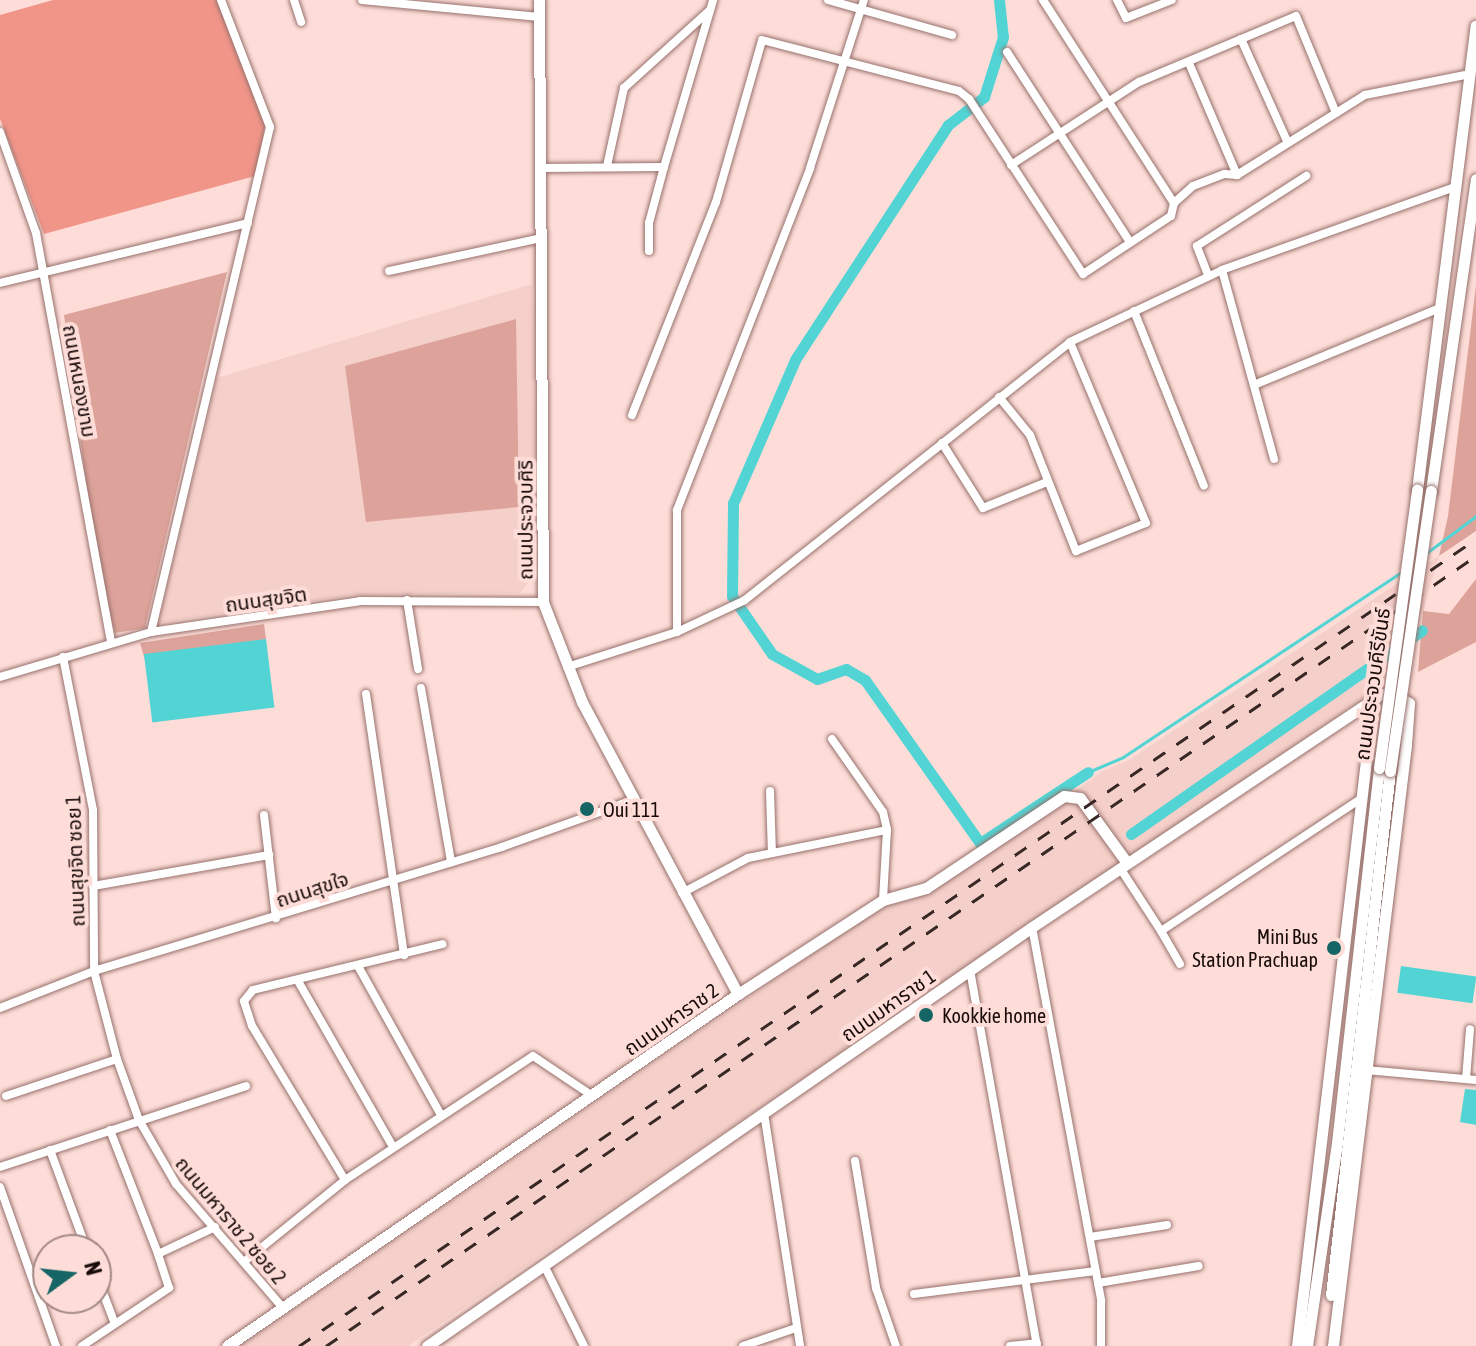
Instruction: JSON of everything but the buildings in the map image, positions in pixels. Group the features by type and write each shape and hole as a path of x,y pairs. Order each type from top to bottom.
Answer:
{"main road":[{"name":"ถนนประจวบศิริ","path":"539,0 543,602 567,667 633,800 738,994"},
{"name":"ถนนประจวบคีรีขันธ์","path":"1327,1346 1385,770 1476,26"},
{"name":"ถนนประจวบคีรีขันธ์","path":"1307,1346 1337,1143 1385,770 1431,491 1476,179"},
{"path":"1297,1346 1373,701 1393,693 1409,703 1333,1346"},
{"name":"ถนนมหาราช 1","path":"427,1346 1032,927 1373,701"},
{"name":"ถนนมหาราช 2","path":"227,1346 738,994 883,900 926,888 1069,793 1080,798 1124,866"}],"street":[{"path":"151,632 270,127 221,0"},
{"path":"294,0 301,22"},
{"path":"649,251 649,223 713,0"},
{"path":"828,0 862,4 952,35"},
{"path":"1043,0 1111,100 1174,203"},
{"path":"1117,0 1126,18 1172,0"},
{"path":"362,1 539,17"},
{"path":"677,632 677,510 810,168 862,4"},
{"path":"607,166 624,88 710,11"},
{"path":"1011,165 1111,100 1296,16 1336,113"},
{"path":"1241,39 1287,141"},
{"path":"632,415 716,202 762,40 959,91 969,99 1083,274 1171,216 1174,203 1193,186 1225,174 1237,175 1365,95 1470,74"},
{"path":"1007,52 1130,242"},
{"path":"1189,63 1237,175"},
{"name":"ถนนหนองขาม","path":"0,132 36,233 111,641"},
{"path":"541,168 664,167"},
{"path":"1208,275 1197,246 1306,176"},
{"path":"567,667 677,632 745,600 1070,342 1208,275 1455,187"},
{"path":"0,283 248,223"},
{"path":"389,271 541,238"},
{"path":"1222,270 1274,459"},
{"path":"1254,385 1440,308"},
{"path":"1134,311 1204,486"},
{"path":"999,397 1030,435 1076,551 1146,523 1070,342"},
{"path":"942,443 983,508 1047,482"},
{"path":"407,600 418,669"},
{"name":"ถนนสุขจิต","path":"0,677 111,641 151,632 360,601 543,602"},
{"name":"ถนนสุขจิต ซอย 1","path":"63,657 93,810 94,971"},
{"path":"421,688 451,862"},
{"path":"366,694 404,955"},
{"path":"832,739 883,812 887,830 883,900"},
{"path":"770,791 772,853"},
{"path":"1161,931 1362,798"},
{"name":"ถนนสุขใจ","path":"0,1008 94,971 276,918 633,800"},
{"path":"264,815 276,918"},
{"path":"682,893 748,858 887,830"},
{"path":"93,886 269,855"},
{"path":"1124,866 1180,964"},
{"path":"1032,927 1098,1283 1101,1346"},
{"path":"345,1180 252,1026 244,1001 253,990 443,944"},
{"path":"358,966 441,1115"},
{"path":"970,970 1029,1278 1037,1345 1010,1346"},
{"name":"ถนนมหาราช 2 ซอย 2","path":"94,971 117,1059 139,1120 176,1184 282,1307"},
{"path":"298,981 393,1147"},
{"path":"1366,1070 1471,1080 1470,1029"},
{"path":"245,1261 345,1180 533,1056 591,1095"},
{"path":"6,1096 117,1059"},
{"path":"0,1167 246,1086"},
{"path":"764,1113 800,1346"},
{"path":"82,1346 169,1288 110,1130"},
{"path":"50,1150 81,1234"},
{"path":"855,1161 876,1288 896,1346"},
{"path":"0,1187 56,1346"},
{"path":"1090,1237 1167,1225"},
{"path":"158,1254 215,1227"},
{"path":"544,1265 584,1346"},
{"path":"1098,1283 1199,1266"},
{"path":"914,1294 1096,1271"},
{"path":"111,1314 115,1324"},
{"path":"743,1346 796,1328"}],"shaded area":[{"path":"53,0 217,0 265,126 255,176 44,234 0,119 0,15"},
{"path":"227,272 145,628 115,633 97,566 64,315"},
{"path":"532,284 536,573 520,593 353,595 158,623 217,378"},
{"path":"1476,285 1476,531 1439,556 1448,516"},
{"path":"516,319 519,507 366,522 345,366"},
{"path":"1439,556 1423,611 1379,688 408,1346 241,1346 878,909 928,894 1103,771 1129,760"},
{"path":"1476,579 1476,642 1418,672 1423,611 1449,614"},
{"path":"264,624 266,639 145,660 140,643"}],"water":[{"path":"266,639 274,707 152,722 144,654"},
{"path":"1401,966 1476,977 1473,1003 1397,993"},
{"path":"1465,1089 1476,1090 1476,1125 1460,1122"}],"waterway":[{"path":"999,0 1003,37 984,97 948,125 795,360 733,503 732,596 772,654 817,679 846,669 865,680 980,843 1088,772"},
{"path":"1425,554 1476,516"},
{"path":"1088,772 1123,757 1403,571"},
{"path":"1131,834 1422,630"}],"railway":[{"path":"299,1346 1476,539"},
{"path":"326,1346 1476,556"}],"place":[{"name":"Oui 111","path":"587,809"},
{"name":"Mini Bus Station Prachuap","path":"1334,948"},
{"name":"Kookkie home","path":"926,1015"}]}
